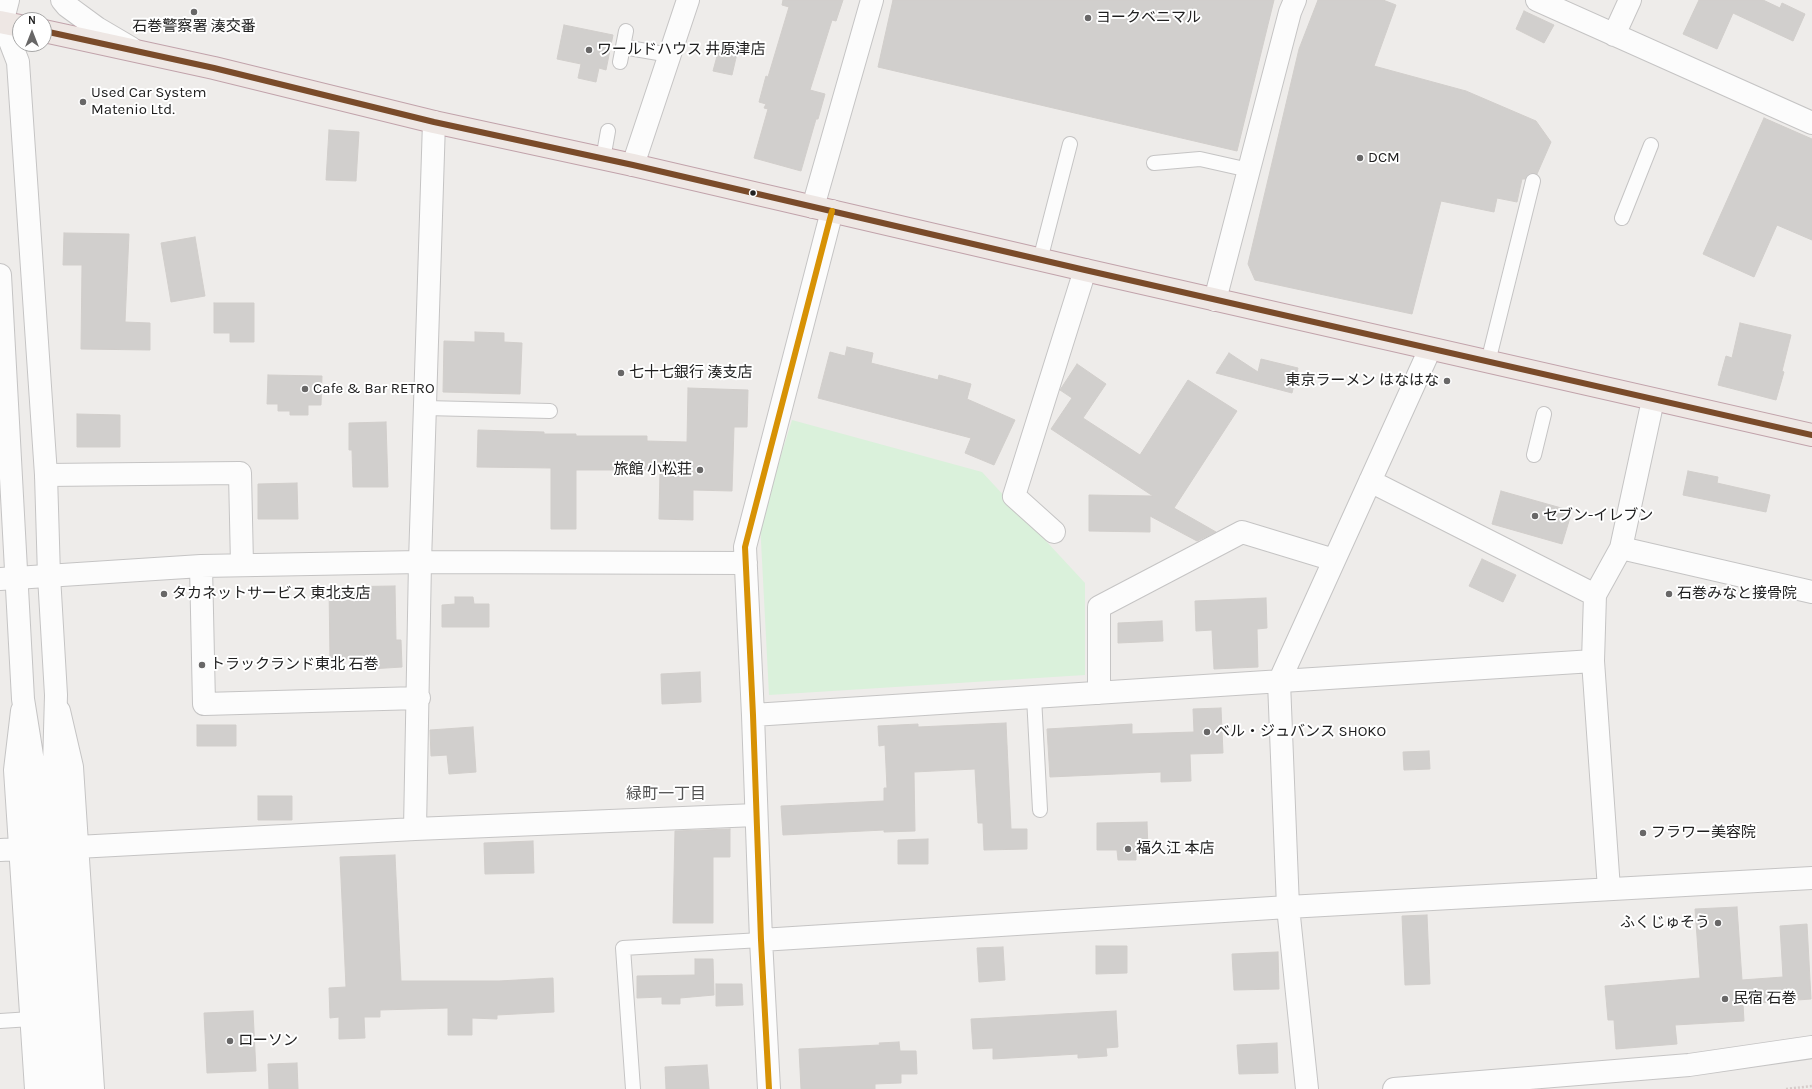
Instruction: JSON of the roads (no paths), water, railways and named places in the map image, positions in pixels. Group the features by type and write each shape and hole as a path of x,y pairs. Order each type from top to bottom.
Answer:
{"highway":[{"path":"52,33 214,68 434,122 633,165 1040,260 1812,435"}],"street":[{"path":"8,0 6,26 18,62 46,475 49,576 56,695 54,767 74,1089"},
{"path":"62,0 67,6 97,28 136,51"},
{"path":"633,165 688,0"},
{"path":"769,1089 761,940 745,547 822,209 872,0"},
{"path":"1215,300 1290,12 1295,0"},
{"path":"1537,0 1812,123"},
{"path":"1614,35 1630,0"},
{"path":"415,829 420,562 434,122"},
{"path":"1054,532 1014,496 1085,270"},
{"path":"0,275 8,579 23,699 34,768 53,1089"},
{"path":"1307,1089 1288,907 1278,682 1430,349"},
{"path":"1609,889 1592,661 1595,595 1621,548 1653,400"},
{"path":"46,475 240,473 242,565"},
{"path":"1370,481 1595,595"},
{"path":"1099,693 1099,607 1242,532 1334,560"},
{"path":"1621,548 1812,592"},
{"path":"8,579 201,566 242,565 420,562 746,563"},
{"path":"201,566 204,704 418,698"},
{"path":"753,715 1592,661"},
{"path":"56,695 72,767 93,1089"},
{"path":"23,699 15,770 10,850 31,1019 36,1089"},
{"path":"77,847 415,829 756,816"},
{"path":"761,940 1288,907 1812,878"},
{"path":"1394,1089 1689,1065 1812,1047"}],"lane":[{"path":"620,62 626,31"},
{"path":"623,47 670,55"},
{"path":"603,159 608,131"},
{"path":"1040,260 1070,144"},
{"path":"1622,218 1651,145"},
{"path":"1154,163 1200,159 1249,170"},
{"path":"1488,362 1532,180"},
{"path":"425,408 550,411"},
{"path":"1534,455 1544,414"},
{"path":"1034,697 1040,810"},
{"path":"633,1089 623,948 761,940"},
{"path":"0,1021 31,1019"}],"place":[{"name":"石巻警察署 湊交番","path":"194,12"},
{"name":"ヨークベニマル","path":"1088,18"},
{"name":"ワールドハウス 井原津店","path":"589,50"},
{"name":"Used Car System Matenio Ltd.","path":"83,102"},
{"name":"DCM","path":"1360,158"},
{"name":"七十七銀行 湊支店","path":"621,373"},
{"name":"東京ラーメン はなはな","path":"1447,381"},
{"name":"Cafe & Bar RETRO","path":"305,389"},
{"name":"旅館 小松荘","path":"700,470"},
{"name":"セブン-イレブン","path":"1535,516"},
{"name":"タカネットサービス 東北支店","path":"164,594"},
{"name":"石巻みなと接骨院","path":"1669,594"},
{"name":"トラックランド東北 石巻","path":"202,665"},
{"name":"ベル・ジュバンス SHOKO","path":"1207,732"},
{"name":"フラワー美容院","path":"1643,833"},
{"name":"福久江 本店","path":"1128,849"},
{"name":"ふくじゅそう","path":"1718,923"},
{"name":"民宿 石巻","path":"1725,999"},
{"name":"ローソン","path":"230,1041"}],"district":[{"name":"緑町一丁目","path":"666,794"}]}
